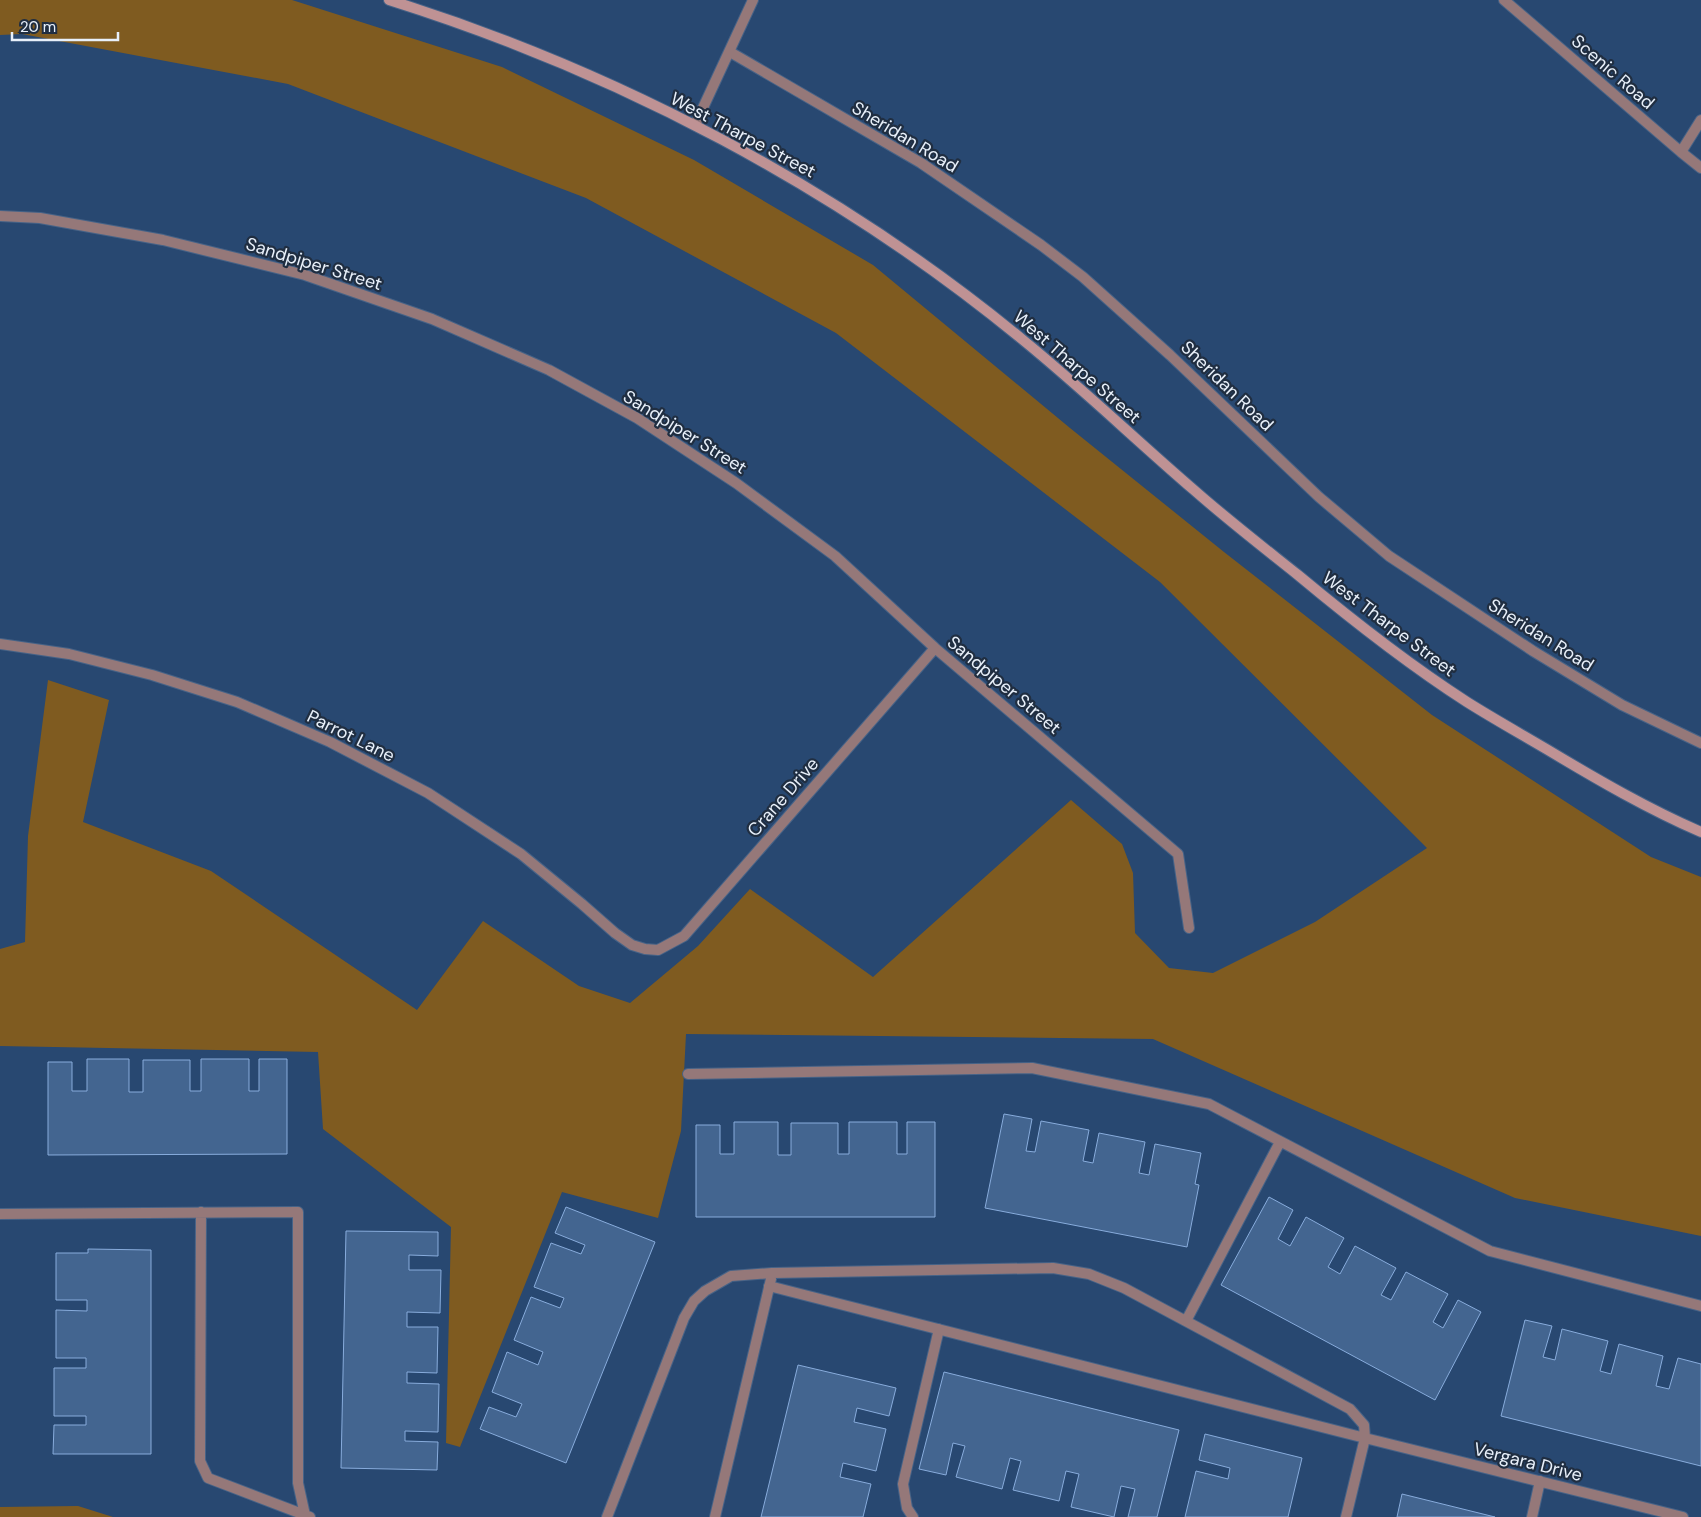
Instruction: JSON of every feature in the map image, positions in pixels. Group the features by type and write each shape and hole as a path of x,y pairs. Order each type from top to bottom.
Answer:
{"main road":[{"name":"West Tharpe Street","path":"389,0 449,19 589,75 695,125 832,202 929,268 1023,340 1197,493 1362,627 1465,701 1593,777 1701,832"}],"street":[{"path":"695,125 753,0"},
{"name":"Scenic Road","path":"1504,0 1701,168"},
{"name":"Sheridan Road","path":"730,52 921,163 1041,245 1082,276 1170,354 1319,496 1390,556 1549,661 1622,705 1701,743"},
{"path":"1681,152 1701,120"},
{"name":"Sandpiper Street","path":"0,216 40,218 163,240 304,275 432,319 549,370 637,418 736,483 834,556 935,648 1178,854 1189,928"},
{"name":"Parrot Lane","path":"0,644 69,654 152,675 237,702 330,742 428,793 529,860 615,933 632,945 645,949"},
{"name":"Crane Drive","path":"645,949 658,950 684,936 935,648"},
{"path":"688,1074 1032,1068 1209,1104 1490,1252 1701,1306"},
{"path":"1186,1321 1280,1142"},
{"path":"201,1212 200,1462 208,1478 307,1516"},
{"path":"0,1214 298,1212 298,1483 307,1516"},
{"path":"606,1517 684,1318 694,1301 706,1291 731,1276 772,1273 1052,1268 1089,1274 1124,1288 1350,1409 1364,1424 1365,1438 1346,1517"},
{"path":"715,1517 772,1273"},
{"name":"Vergara Drive","path":"769,1286 1683,1517"},
{"path":"913,1517 907,1508 903,1484 939,1330"},
{"path":"1532,1517 1540,1481"}],"shaded area":[{"path":"0,0 292,0 502,67 694,160 873,265 1224,552 1432,715 1651,857 1701,877 1701,1236 1515,1198 1153,1039 686,1034 681,1131 658,1218 562,1192 460,1447 446,1443 451,1227 323,1129 318,1052 0,1046 0,949 25,942 28,836 48,680 109,700 83,822 211,871 417,1010 483,921 579,986 630,1003 698,946 750,889 873,977 1071,800 1122,844 1133,873 1135,933 1169,968 1213,973 1315,922 1427,848 1160,582 836,333 586,198 288,84 22,34 0,35"},
{"path":"78,1506 113,1517 0,1517 0,1507"}],"building":[{"path":"87,1059 129,1059 129,1092 143,1092 143,1060 190,1060 190,1091 201,1091 201,1059 249,1059 249,1091 259,1091 259,1059 287,1059 287,1154 48,1155 48,1062 72,1062 72,1091 87,1091"},
{"path":"1004,1114 1032,1119 1026,1151 1035,1152 1041,1121 1089,1130 1083,1161 1093,1163 1099,1133 1145,1142 1139,1173 1149,1175 1155,1144 1201,1153 1195,1184 1199,1185 1187,1247 985,1208"},
{"path":"734,1122 778,1122 778,1155 791,1155 791,1123 838,1123 838,1154 849,1154 849,1122 897,1122 897,1154 907,1154 907,1122 935,1122 935,1217 696,1217 696,1125 720,1125 720,1154 734,1154"},
{"path":"1269,1197 1293,1210 1278,1239 1290,1246 1306,1217 1344,1238 1328,1267 1340,1274 1355,1246 1396,1268 1381,1295 1391,1300 1406,1272 1448,1294 1433,1322 1443,1328 1458,1300 1481,1312 1435,1400 1221,1285"},
{"path":"566,1207 655,1242 566,1463 480,1429 489,1407 516,1417 522,1404 492,1392 507,1352 538,1365 543,1352 514,1340 531,1297 560,1308 564,1298 534,1287 551,1243 581,1254 585,1245 555,1233"},
{"path":"346,1231 438,1232 438,1256 409,1255 409,1270 441,1270 440,1313 407,1312 407,1327 438,1327 437,1373 407,1372 407,1383 439,1384 438,1432 405,1431 405,1441 438,1442 437,1470 341,1468"},
{"path":"88,1249 151,1250 151,1454 53,1454 54,1425 86,1425 86,1416 54,1416 54,1368 86,1368 86,1358 56,1358 56,1310 87,1311 87,1300 56,1300 56,1253 88,1253"},
{"path":"1525,1320 1552,1326 1543,1357 1555,1360 1562,1329 1608,1341 1600,1371 1611,1374 1619,1344 1663,1356 1656,1386 1669,1389 1678,1358 1701,1364 1701,1466 1501,1416"},
{"path":"798,1365 896,1388 889,1416 857,1408 854,1422 886,1429 876,1471 843,1463 840,1477 871,1484 863,1517 761,1517"},
{"path":"944,1372 1179,1430 1157,1517 1128,1517 1135,1489 1121,1486 1114,1517 1071,1507 1079,1474 1066,1471 1059,1501 1013,1490 1021,1461 1010,1458 1002,1489 956,1477 965,1446 953,1443 946,1475 919,1469"},
{"path":"1205,1434 1302,1458 1288,1517 1185,1517 1196,1471 1228,1479 1230,1468 1199,1460"},
{"path":"1402,1494 1495,1517 1397,1517"}]}
